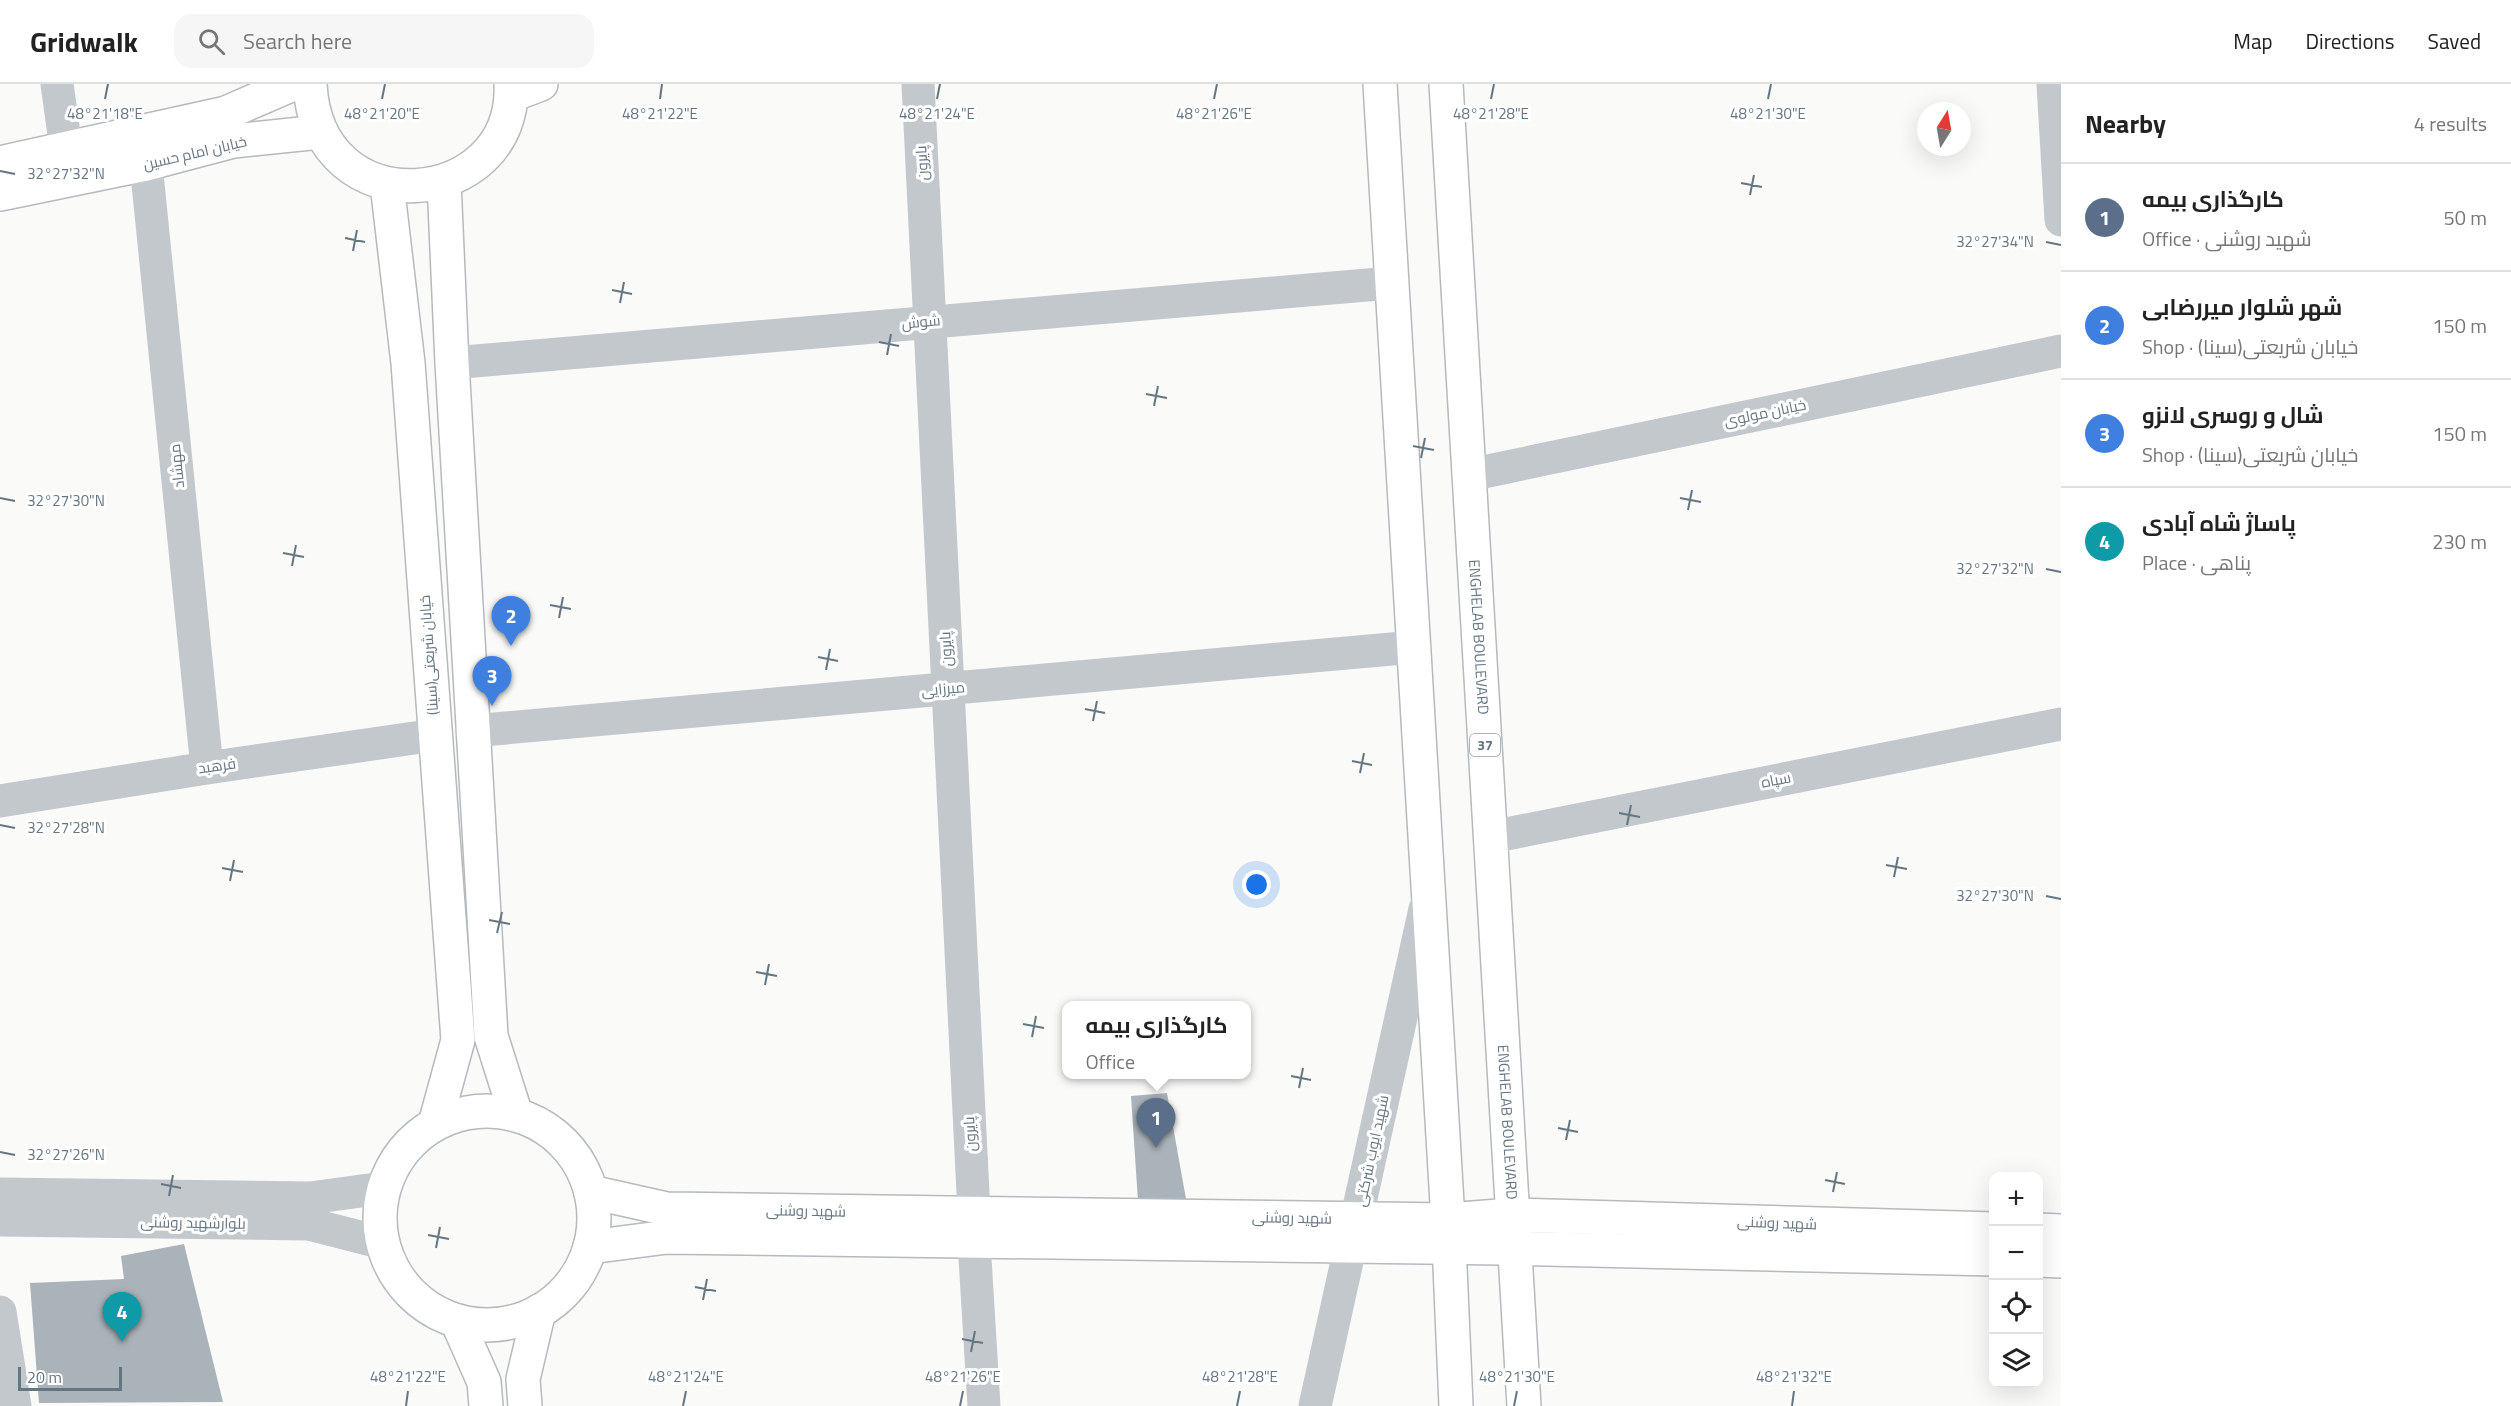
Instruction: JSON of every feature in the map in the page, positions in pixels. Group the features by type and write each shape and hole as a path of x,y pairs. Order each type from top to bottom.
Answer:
{"main road":[{"path":"0,163 226,113 293,84"},
{"path":"310,84 311,105 320,132 337,156 360,174 387,184 415,187 444,182 470,168 491,148 521,88"},
{"path":"1380,84 1448,1234 1456,1406"},
{"name":"ENGHELAB BOULEVARD","path":"1446,84 1524,1406"},
{"name":"خیابان امام حسین","path":"0,194 146,164 233,141 320,132"},
{"path":"444,182 472,731 491,1036 516,1115"},
{"name":"خیابان شریعتی(سینا)","path":"387,184 408,363 458,1040 435,1124"},
{"path":"488,1111 516,1115 542,1126 564,1143 581,1166 591,1192 594,1220 590,1247 579,1273 561,1294 539,1311 513,1322 485,1324 457,1321 431,1309 410,1292 393,1269 383,1243 379,1215 383,1188 394,1162 412,1141 435,1124 461,1114 488,1111"},
{"name":"شهید روشنی","path":"591,1192 667,1209 974,1228"},
{"name":"شهید روشنی","path":"1448,1234 1511,1215 1989,1229"},
{"name":"شهید روشنی","path":"590,1247 667,1237 974,1228 1448,1234 1513,1248 1989,1259"},
{"path":"2043,1230 2061,1231"},
{"path":"2043,1260 2061,1260"},
{"path":"525,1406 524,1379 539,1311"},
{"path":"457,1321 484,1382 486,1406"}],"street":[{"path":"57,84 66,149"},
{"name":"پایرون","path":"918,84 984,1406"},
{"path":"2053,84 2061,220"},
{"name":"مهشاد","path":"146,164 207,768"},
{"name":"شوش","path":"452,363 1391,283"},
{"name":"خیابان مولوی","path":"1469,475 2061,351"},
{"name":"میرزایی","path":"472,731 1414,648"},
{"name":"سپاه","path":"1491,837 2061,724"},
{"name":"فرهبد","path":"0,801 435,735"},
{"name":"شهید ایوب شرکتی","path":"1315,1406 1428,896"},
{"name":"بلوارشهید روشنی","path":"0,1194 310,1198 383,1188"},
{"name":"بلوارشهید روشنی","path":"0,1220 309,1224 383,1243"},
{"path":"0,1312 15,1406"}],"building":[{"path":"1167,1093 1186,1199 1138,1201 1131,1096"},
{"path":"184,1244 223,1402 39,1403 30,1283 124,1279 121,1256"}],"place":[{"name":"شهر شلوار میررضابی","path":"511,646"},
{"name":"شال و روسری لانزو","path":"492,706"},
{"name":"کارگذاری بیمه","path":"1156,1148"},
{"name":"پاساژ شاه آبادی","path":"122,1342"}]}
